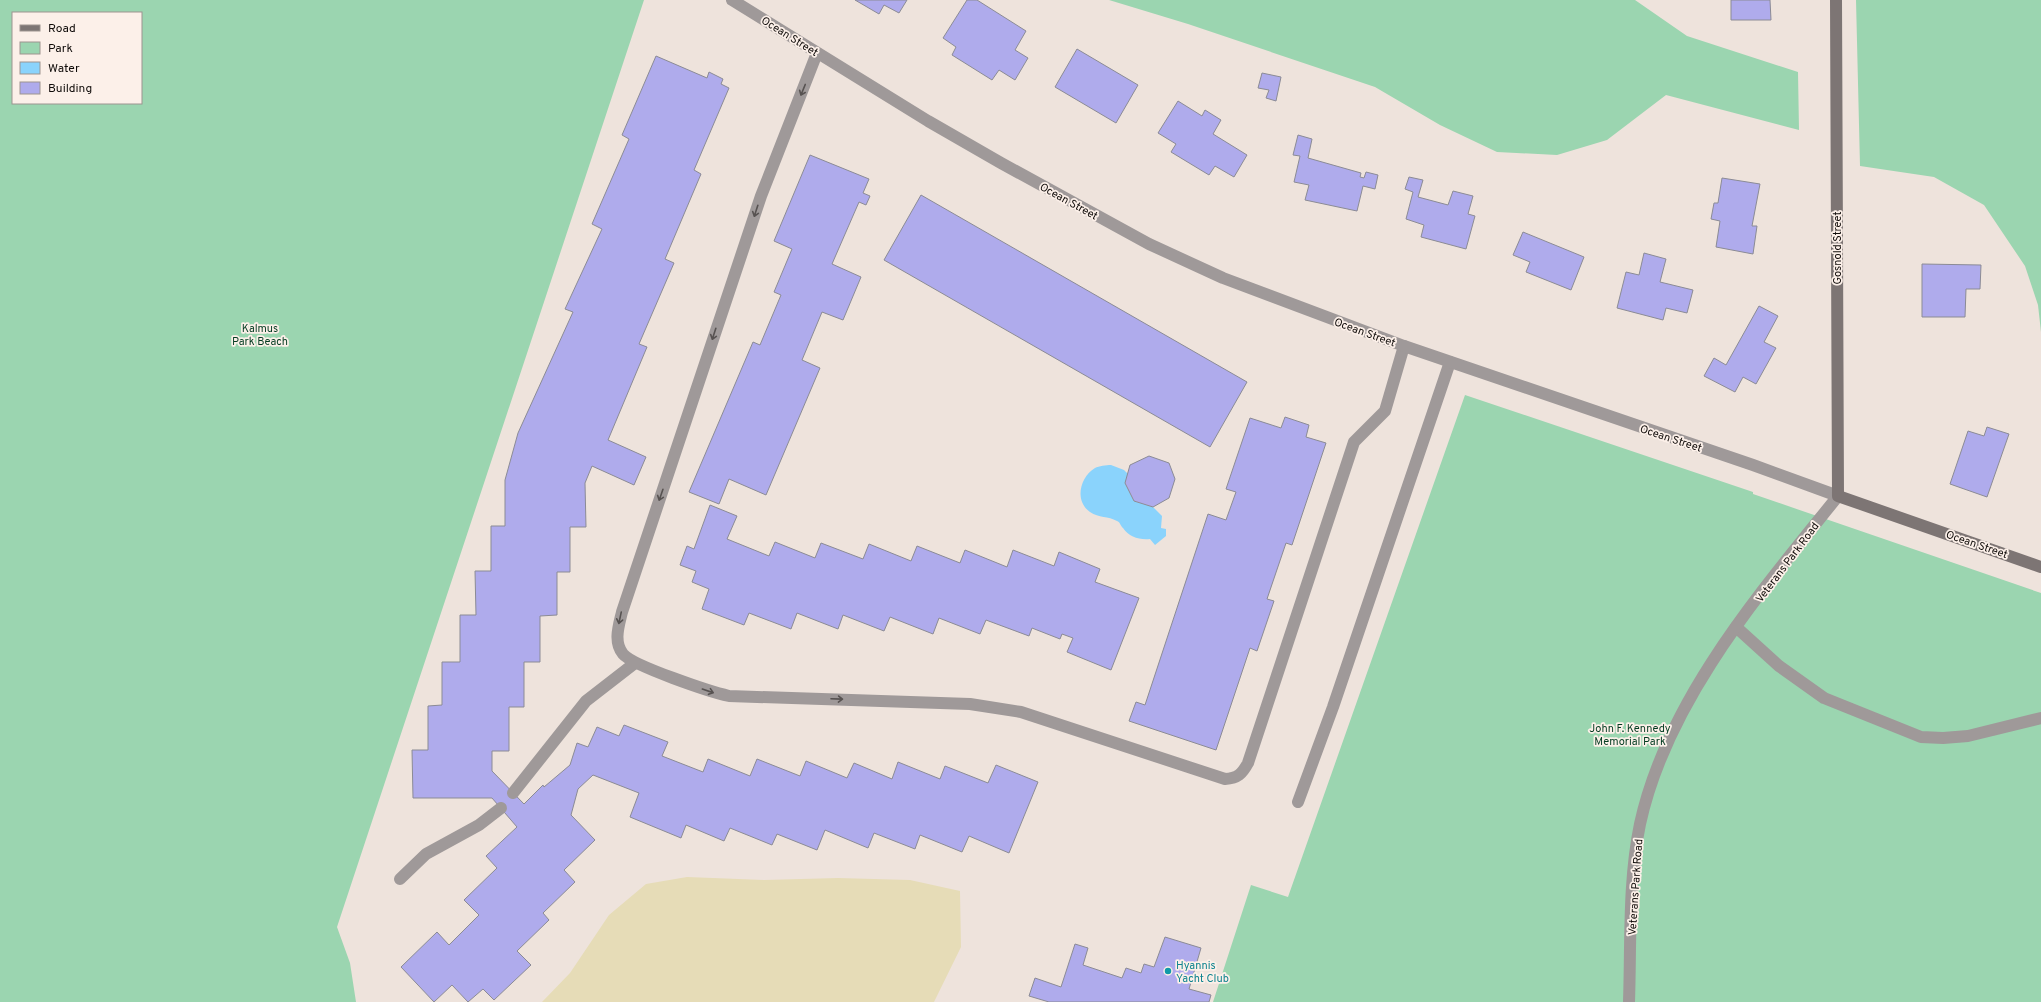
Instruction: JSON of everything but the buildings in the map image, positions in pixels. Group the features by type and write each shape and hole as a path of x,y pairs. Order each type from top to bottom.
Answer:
{"main road":[{"name":"Gosnold Street","path":"1836,0 1838,496"},
{"name":"Ocean Street","path":"1838,496 2041,566"}],"street":[{"name":"Ocean Street","path":"732,0 941,129 1150,244 1223,278 1404,346 1753,465 1838,496"},
{"path":"818,54 761,196 622,612 618,642 623,654 635,663 711,692 729,696 970,704 1006,709 1021,712 1226,779 1235,778 1242,774 1248,764 1354,442 1385,411 1404,346"},
{"path":"1298,802 1333,707 1450,362"},
{"name":"Veterans Park Road","path":"1629,1002 1634,858 1648,791 1661,754 1682,712 1711,662 1838,496"},
{"path":"1736,628 1779,666 1824,698 1921,737 1943,738 1968,736 2041,718"},
{"path":"513,793 586,701 635,663"},
{"path":"400,879 426,854 479,825 501,808"}],"green space":[{"name":"Kalmus Park Beach","path":"0,0 644,0 337,927 350,963 356,1002 0,1002"},
{"path":"1109,0 1635,0 1687,36 1798,72 1799,130 1666,95 1607,140 1557,155 1497,152 1440,125 1375,87 1188,24"},
{"path":"1856,0 2041,0 2041,332 2038,305 2025,266 1984,205 1934,177 1860,166"},
{"name":"John F. Kennedy Memorial Park","path":"1465,395 1753,492 1753,494 2041,593 2041,1002 1213,1002 1251,885 1288,897"}],"sand":[{"path":"687,877 764,880 838,878 910,880 960,891 961,947 934,1002 542,1002 570,973 609,915 646,884"}],"water":[{"path":"1111,465 1124,470 1129,475 1125,483 1134,501 1153,507 1162,516 1161,528 1166,529 1166,536 1155,545 1150,539 1142,539 1131,536 1125,531 1118,521 1090,512 1082,502 1081,489 1086,477 1095,468"}],"place":[{"name":"Hyannis Yacht Club","path":"1168,971"}]}
